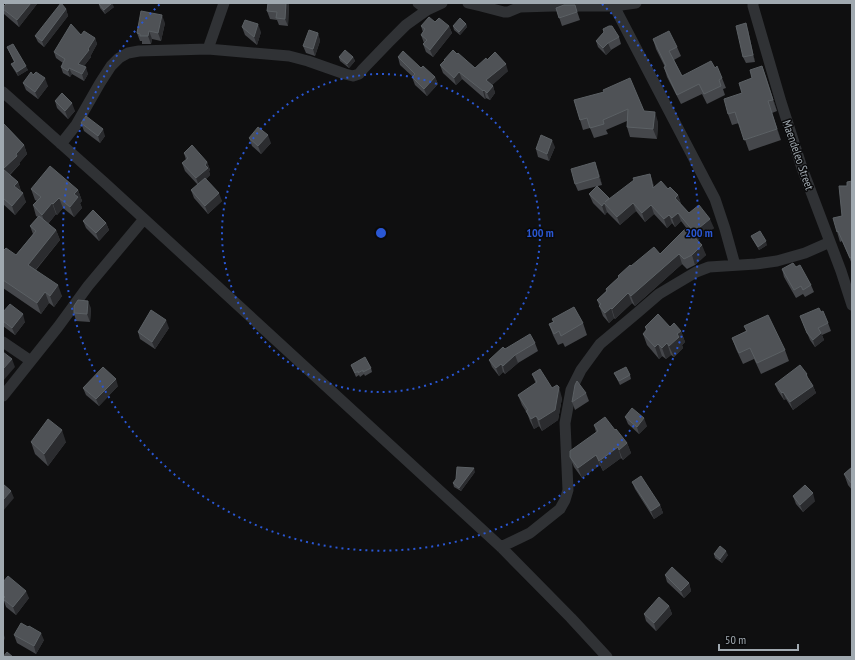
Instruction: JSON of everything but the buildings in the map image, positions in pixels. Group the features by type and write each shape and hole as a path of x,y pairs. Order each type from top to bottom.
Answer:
{"street":[{"path":"208,49 224,3"},
{"path":"418,3 427,10"},
{"path":"60,144 76,125 111,66 119,58 128,53 139,51 208,49 289,56 353,76 359,74 406,25 427,10 442,3"},
{"path":"468,3 504,12 508,12 519,5 614,6 636,3"},
{"name":"Maendeleo Street","path":"753,3 780,102 802,168 841,271 852,305"},
{"path":"614,6 715,199 735,265"},
{"path":"3,92 144,219 501,547 607,657"},
{"path":"3,396 58,327 88,286 144,219"},
{"path":"501,547 530,533 560,509 565,500 568,490 566,423 572,390 581,370 600,344 659,294 696,272 709,267 777,261 805,253 830,242"},
{"path":"3,342 31,361"}]}
